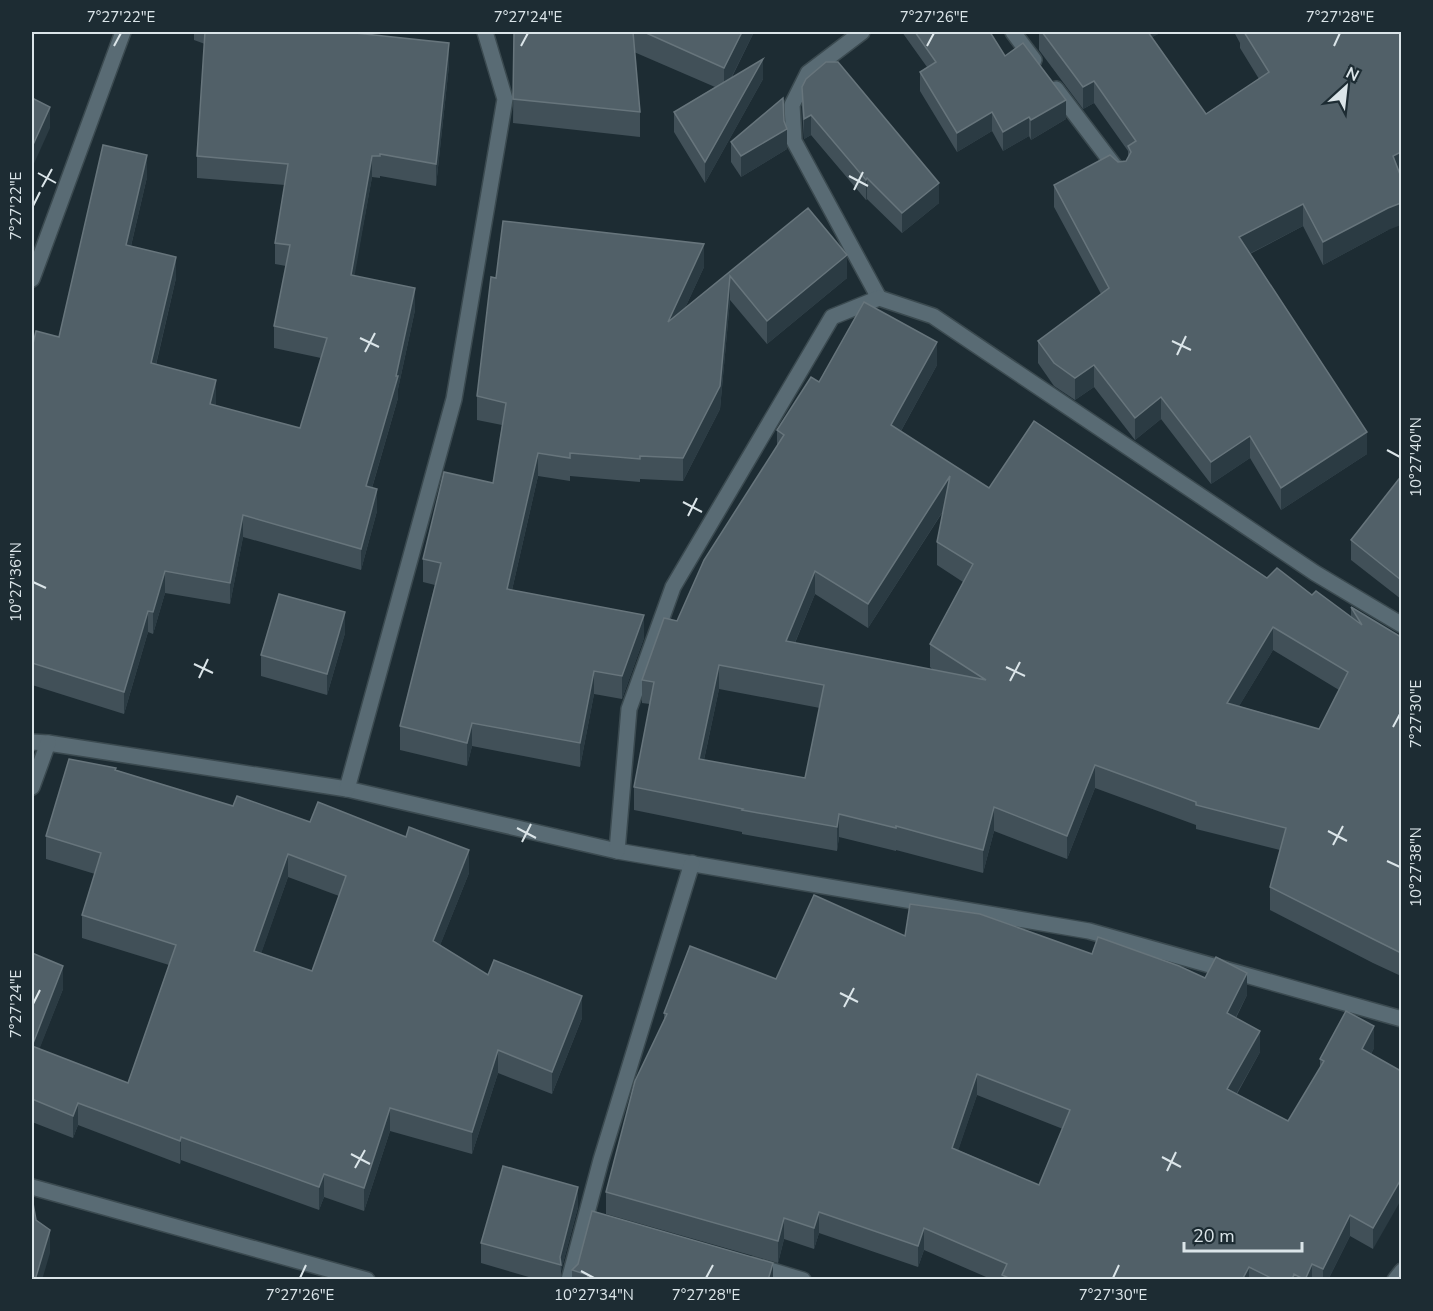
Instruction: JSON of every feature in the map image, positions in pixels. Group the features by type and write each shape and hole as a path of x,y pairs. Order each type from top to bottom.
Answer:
{"street":[{"path":"32,279 123,32"},
{"path":"347,789 454,399 505,99 485,32"},
{"path":"862,32 808,73 792,105 794,141 879,298"},
{"path":"1012,32 1120,175"},
{"path":"617,851 629,709 674,587 832,317 879,298 933,316 1315,573 1401,625"},
{"path":"32,742 347,789 617,851 1089,931 1401,1019"},
{"path":"32,787 48,743"},
{"path":"569,1280 591,1220 601,1160 692,863"},
{"path":"32,1186 367,1280"},
{"path":"735,1260 803,1280"},
{"path":"1395,1280 1401,1271"}],"building":[{"path":"205,32 346,32 449,43 436,164 380,154 380,156 372,156 351,275 415,288 396,376 398,376 366,486 377,489 361,549 243,515 230,583 165,571 153,612 148,611 124,692 32,663 32,348 36,331 59,337 103,145 147,155 126,245 176,257 151,363 216,380 210,404 300,428 327,338 274,326 290,245 275,243 288,164 197,156"},
{"path":"514,32 633,32 640,112 513,99"},
{"path":"644,32 742,32 724,68"},
{"path":"915,32 990,32 1005,56 1023,43 1066,100 1031,120 1029,117 1003,132 992,112 957,133 920,72 936,62"},
{"path":"1042,32 1148,32 1206,114 1269,72 1244,32 1401,32 1401,152 1393,156 1401,177 1401,203 1323,242 1303,204 1239,237 1367,432 1281,488 1250,436 1211,462 1161,397 1135,418 1094,365 1075,378 1054,363 1038,341 1109,288 1054,185 1110,155 1118,162 1126,161 1131,152 1128,146 1136,141 1094,81 1083,87"},
{"path":"763,59 705,162 674,112"},
{"path":"826,62 838,62 939,183 902,213 867,178 866,180 811,115 804,119 802,87 806,79"},
{"path":"32,98 50,107 32,147"},
{"path":"783,98 784,121 787,129 741,156 731,142"},
{"path":"808,208 847,255 767,321 730,276 720,386 683,458 640,456 640,459 570,453 570,458 538,453 507,589 644,615 622,676 594,671 580,743 472,723 467,743 400,726 441,563 423,559 444,472 493,483 506,403 477,396 491,277 496,278 503,221 704,244 668,322"},
{"path":"864,302 937,342 891,425 989,488 1034,421 1267,578 1277,568 1312,595 1316,591 1362,625 1351,607 1401,637 1401,953 1270,887 1286,828 1196,805 1196,802 1095,765 1067,836 994,807 983,850 896,826 896,828 839,814 837,827 634,787 654,682 642,680 664,618 677,621 704,560 784,435 777,430 811,377 819,382","holes":["950,476 937,542 973,564 930,644 986,680 786,641 815,571 868,604","1273,627 1348,672 1319,729 1227,703","719,665 824,685 805,778 699,759"]},
{"path":"1399,479 1401,481 1401,580 1351,540"},
{"path":"279,594 345,612 327,674 261,655"},
{"path":"69,759 116,768 115,770 233,806 237,796 310,822 318,802 406,837 409,827 469,850 433,941 488,975 494,960 582,996 552,1072 498,1050 472,1132 390,1108 364,1188 324,1174 319,1187 181,1137 180,1141 78,1103 73,1116 32,1099 32,1046 128,1083 176,945 82,915 101,853 46,836","holes":["288,854 346,876 312,971 254,951"]},
{"path":"814,895 905,936 910,904 980,914 1092,954 1098,937 1179,966 1205,978 1216,957 1247,973 1227,1013 1260,1031 1227,1089 1288,1121 1324,1061 1320,1059 1346,1011 1374,1026 1362,1049 1401,1071 1401,1179 1373,1228 1350,1215 1323,1269 1312,1264 1305,1280 1294,1274 1292,1280 1275,1280 1249,1267 1242,1280 1013,1280 1002,1275 1007,1264 924,1228 918,1246 819,1212 814,1228 784,1218 778,1241 606,1192 635,1081 667,1014 664,1013 690,946 776,979","holes":["977,1074 1070,1110 1039,1185 952,1148"]},
{"path":"32,953 63,966 32,1046"},
{"path":"503,1166 578,1187 560,1257 561,1265 481,1243"},
{"path":"32,1202 36,1220 50,1230 35,1280 32,1280"},
{"path":"592,1211 773,1263 768,1280 587,1280 588,1275 572,1270 578,1264"}]}
